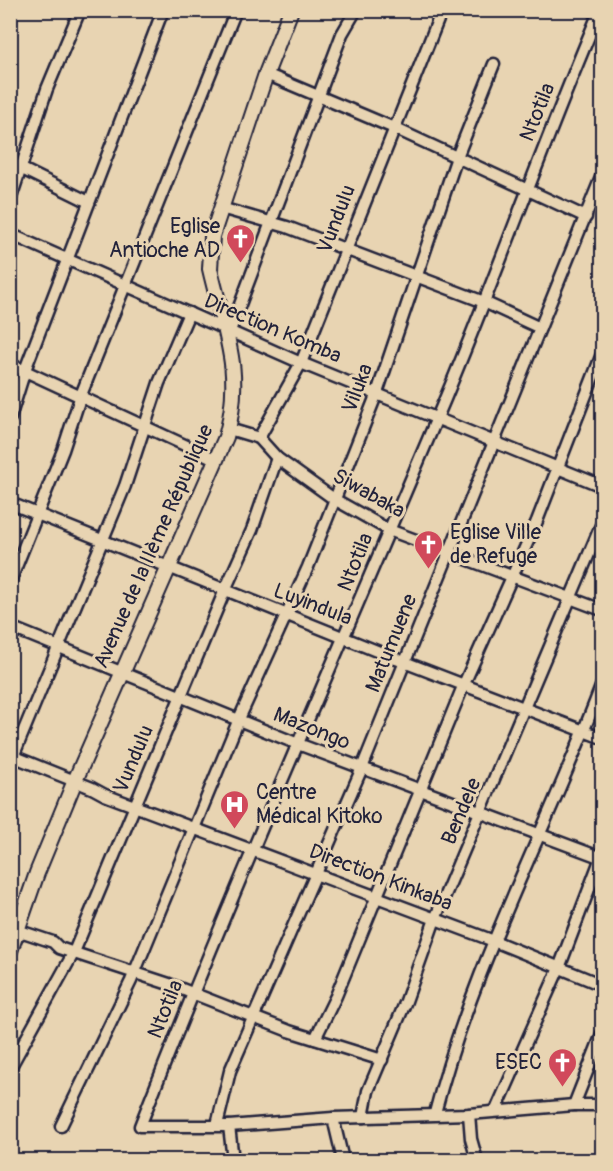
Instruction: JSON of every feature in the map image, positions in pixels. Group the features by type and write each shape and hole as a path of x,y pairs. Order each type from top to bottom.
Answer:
{"street":[{"path":"10,201 23,170 47,89 80,10"},
{"path":"10,418 25,370 163,10"},
{"path":"10,582 39,515 81,395 236,10"},
{"name":"Avenue de la IIème République","path":"12,945 37,873 74,783 229,429 235,397 235,376 227,333 210,269 209,252 221,208 266,74 291,10"},
{"path":"227,333 342,34 356,10"},
{"name":"Vundulu","path":"259,438 301,363 442,10"},
{"name":"Ntotila","path":"217,1125 140,1126 192,994 436,420 600,10"},
{"name":"Viluka","path":"61,1126 134,972 239,719 308,567 377,393 457,157 494,64"},
{"path":"266,74 394,128 586,217"},
{"path":"10,163 89,202"},
{"name":"Matumuene","path":"217,1125 230,1071 362,768 603,175"},
{"path":"221,208 287,227 484,302 540,328"},
{"name":"Direction Komba","path":"10,234 127,284 227,333 377,393 436,420 603,486"},
{"path":"11,758 125,486 144,427 189,313"},
{"path":"315,1039 336,996 464,684 537,521 556,466 603,354"},
{"path":"10,364 81,395 216,460"},
{"path":"229,429 259,438"},
{"name":"Siwabaka","path":"259,438 277,458 334,499 389,530 449,550 603,610"},
{"name":"Vundulu","path":"10,1068 74,952 252,530 277,458"},
{"name":"Luyindula","path":"10,503 285,615 603,738"},
{"name":"Bendele","path":"363,1117 368,1091 435,919 603,523"},
{"name":"Mazongo","path":"10,627 298,744 481,814 602,857"},
{"path":"435,1113 445,1075 494,941 585,732 603,684"},
{"name":"Direction Kinkaba","path":"11,758 494,941 603,986"},
{"path":"496,1110 558,968 602,857"},
{"path":"12,945 22,932 252,1017 382,1060"},
{"path":"574,1105 603,1034"},
{"path":"217,1125 435,1113 469,1114 496,1110 603,1105"},
{"path":"469,1114 477,1161"},
{"path":"333,1118 343,1161"},
{"path":"229,1126 233,1161"}],"place":[{"name":"Eglise Antioche AD","path":"241,264"},
{"name":"Eglise Ville de Refuge","path":"429,570"},
{"name":"Centre Médical Kitoko","path":"235,830"},
{"name":"ESEC","path":"563,1088"}]}
